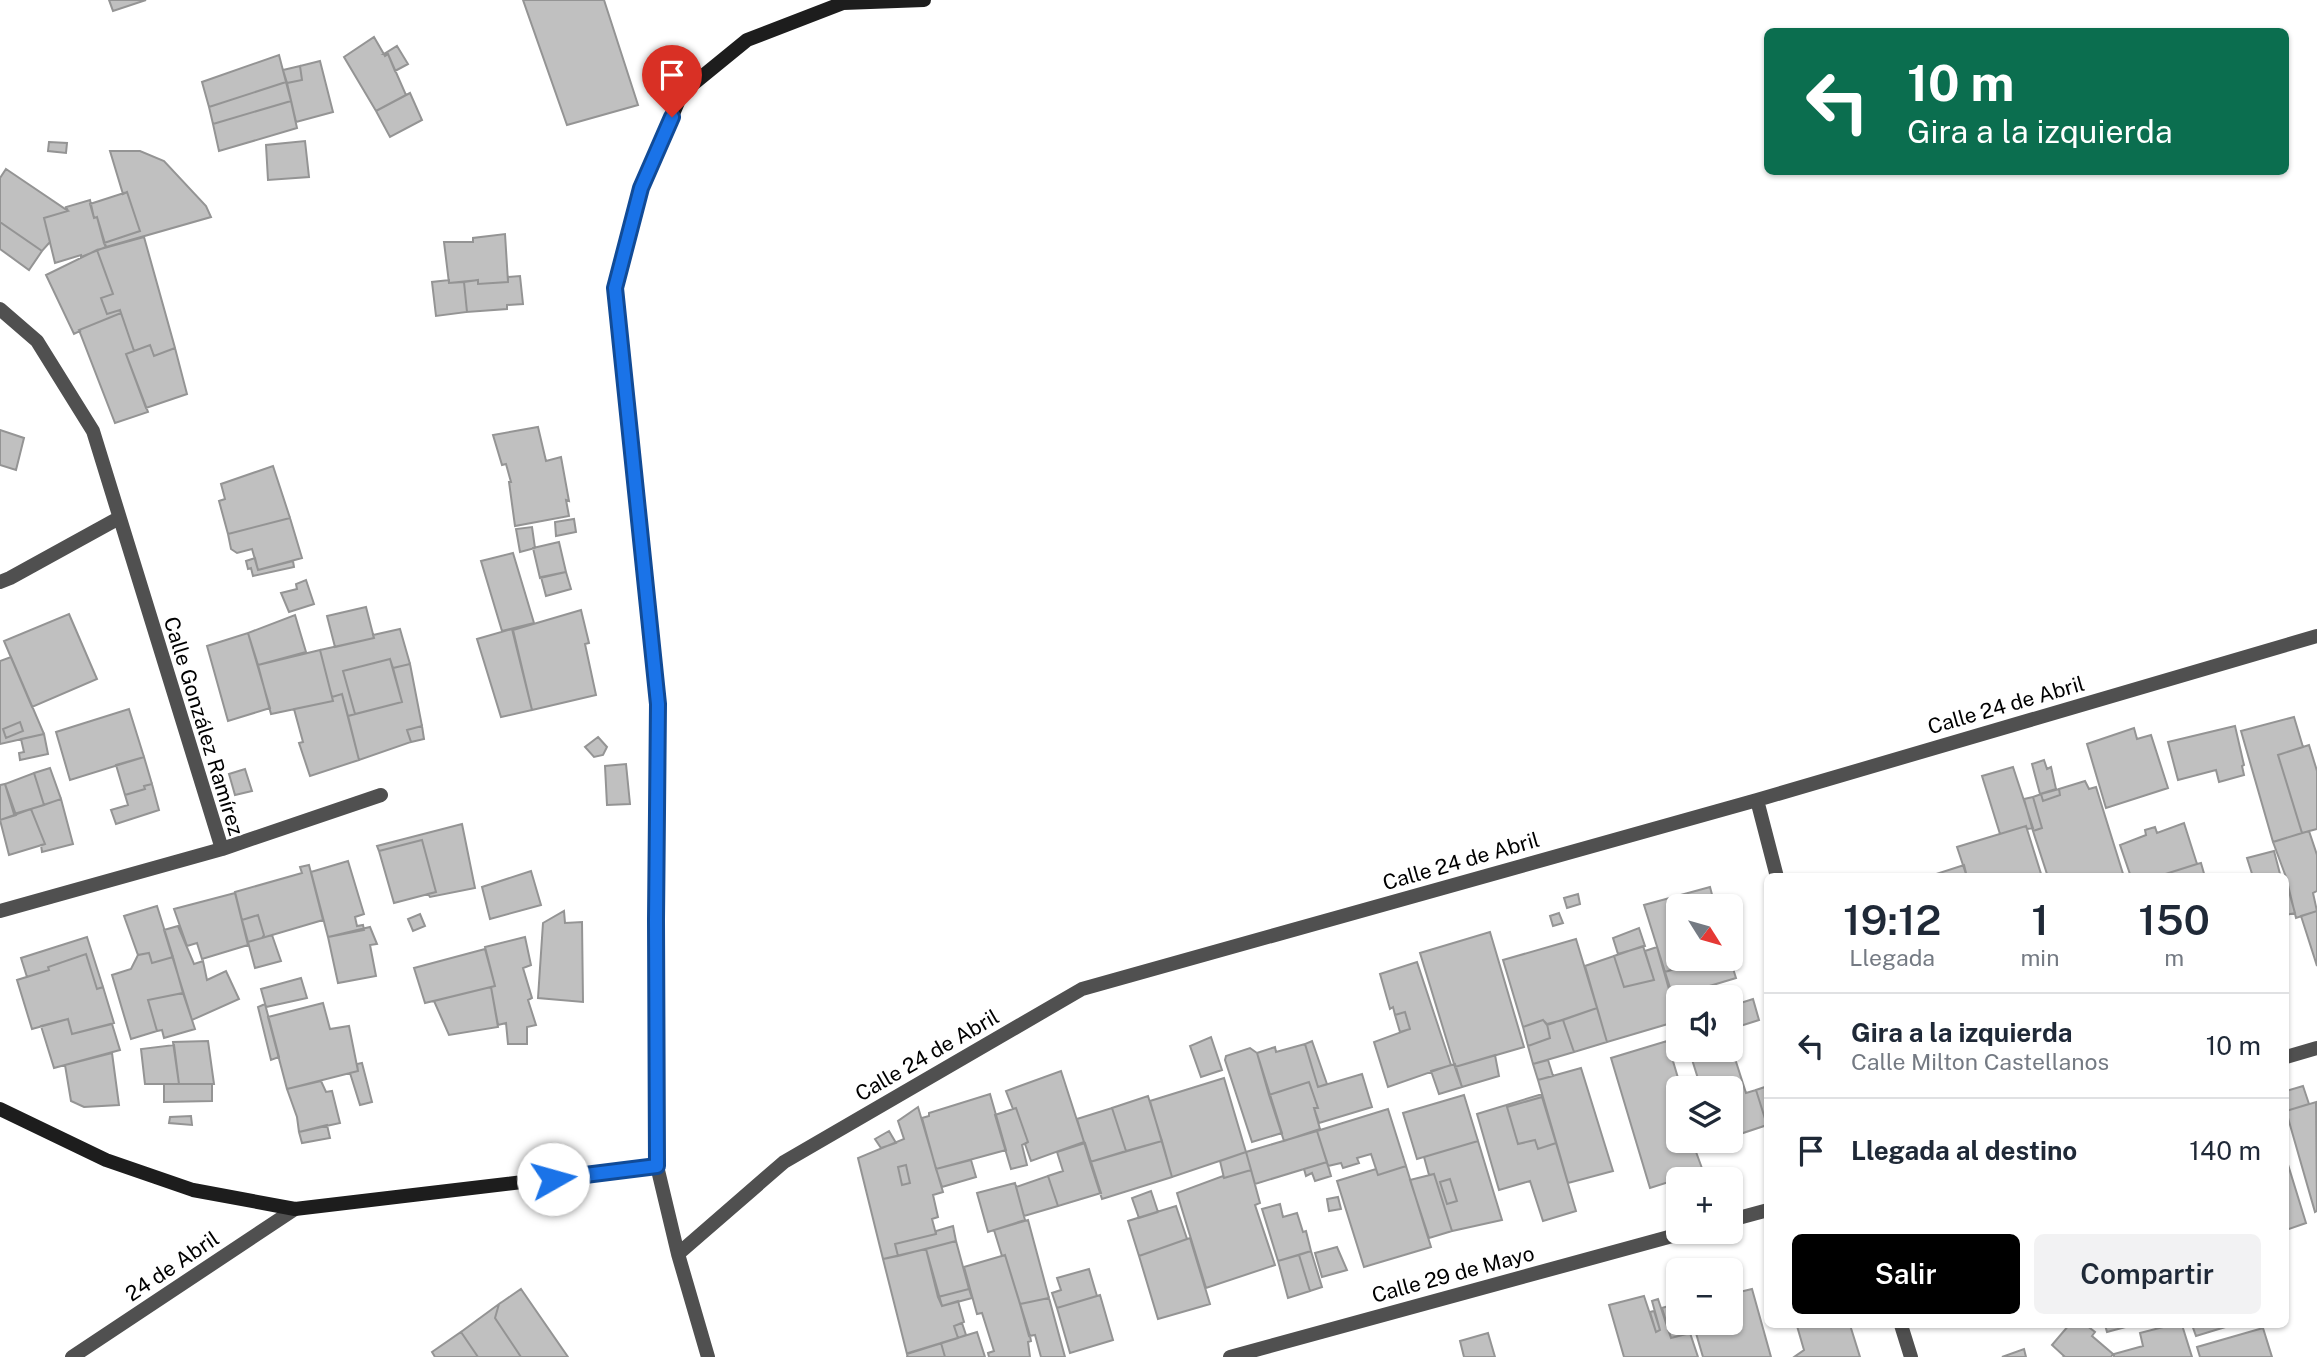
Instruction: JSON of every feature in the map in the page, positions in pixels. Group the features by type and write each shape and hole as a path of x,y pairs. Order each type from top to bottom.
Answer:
{"street":[{"path":"708,1357 678,1254 657,1166 658,704 615,288 641,188 682,93 747,40 843,3 924,0"},
{"name":"Calle González Ramírez","path":"0,309 37,341 93,431 222,849 0,911"},
{"path":"0,582 119,518"},
{"name":"Calle 24 de Abril","path":"678,1254 784,1162 1082,989 1757,800 2317,636"},
{"path":"222,849 380,795"},
{"path":"1757,800 1776,873"},
{"path":"2289,1056 2317,1048"},
{"path":"0,1109 106,1160 180,1185 295,1209 657,1166"},
{"name":"24 de Abril","path":"72,1357 295,1209"},
{"path":"1743,1217 1764,1211"},
{"name":"Calle 29 de Mayo","path":"1230,1357 1666,1238"},
{"path":"1902,1328 1911,1357"}],"building":[{"path":"109,0 146,0 113,11"},
{"path":"523,0 604,0 638,105 567,125"},
{"path":"374,37 385,56 388,54 406,95 376,111 344,57"},
{"path":"397,46 408,64 395,71 388,54 384,54"},
{"path":"279,55 286,82 209,107 202,82"},
{"path":"320,61 333,112 296,122 287,83 302,80 300,66"},
{"path":"300,66 302,80 287,83 283,70"},
{"path":"286,82 291,101 213,124 209,107"},
{"path":"410,93 422,120 390,137 376,111"},
{"path":"291,101 297,128 219,151 213,124"},
{"path":"305,141 309,177 268,180 266,145"},
{"path":"49,142 67,143 66,153 48,151"},
{"path":"110,151 140,151 164,161 206,206 211,217 106,247 104,243 140,231 127,192 123,194"},
{"path":"6,169 68,211 44,218 50,242 42,251 0,222 0,178"},
{"path":"127,192 140,231 104,243 97,217 94,218 90,204"},
{"path":"90,200 106,247 55,263 44,218 68,211 66,207"},
{"path":"0,222 42,251 29,270 0,249"},
{"path":"505,234 508,282 478,284 478,280 449,283 444,242 473,242 473,238"},
{"path":"144,237 175,348 154,356 150,345 134,351 120,310 107,314 101,298 113,294 97,250"},
{"path":"97,250 113,294 101,298 107,314 120,310 121,313 74,334 46,275"},
{"path":"520,276 523,304 507,305 507,309 467,312 464,282 508,282 508,277"},
{"path":"449,280 449,283 464,282 467,312 436,316 432,282"},
{"path":"121,313 134,351 126,354 148,412 115,423 79,330"},
{"path":"150,345 154,356 175,348 187,394 146,408 126,354"},
{"path":"538,427 546,461 561,457 569,516 515,526 511,482 506,464 502,465 493,435"},
{"path":"0,430 24,438 16,470 0,465"},
{"path":"273,466 290,518 228,534 219,501 225,499 221,484"},
{"path":"290,518 302,558 258,570 252,549 237,553 231,549 228,534"},
{"path":"574,519 576,532 556,536 555,522"},
{"path":"532,527 535,548 520,552 516,529"},
{"path":"559,542 566,572 540,578 533,548"},
{"path":"513,553 534,623 502,631 481,561"},
{"path":"255,558 258,570 293,561 294,567 253,576 246,561"},
{"path":"566,572 571,589 546,596 541,577"},
{"path":"306,580 314,604 289,612 281,593 297,589 296,584"},
{"path":"366,607 374,638 335,647 327,616"},
{"path":"581,610 589,643 585,644 596,695 532,710 513,630"},
{"path":"69,614 97,679 32,707 4,641"},
{"path":"295,615 306,652 258,665 248,633"},
{"path":"400,629 410,664 393,668 390,659 343,671 355,714 348,716 342,694 332,697 320,650 374,638 373,635"},
{"path":"512,629 532,710 501,717 477,639"},
{"path":"248,633 270,708 228,721 207,646"},
{"path":"320,650 333,701 271,714 258,665"},
{"path":"11,657 44,734 0,744 0,661","holes":["20,722 23,731 6,738 3,729"]},
{"path":"390,659 402,702 355,714 343,671"},
{"path":"410,664 422,726 407,730 411,742 359,760 348,716 402,702 393,668"},
{"path":"342,694 359,760 310,776 299,743 303,742 294,709 333,701 332,697"},
{"path":"129,709 144,757 70,780 56,732"},
{"path":"2294,717 2303,747 2278,755 2302,833 2273,842 2241,731"},
{"path":"20,722 23,731 6,738 3,729"},
{"path":"422,726 424,739 411,742 407,730"},
{"path":"2235,726 2244,775 2219,782 2216,770 2178,780 2168,742"},
{"path":"2134,728 2137,739 2151,735 2168,788 2106,808 2087,744"},
{"path":"44,734 48,754 20,760 19,753 24,752 21,739"},
{"path":"598,737 607,747 603,755 594,757 585,747"},
{"path":"2309,745 2317,771 2317,829 2302,833 2278,755"},
{"path":"144,757 152,784 125,795 116,765"},
{"path":"2044,760 2047,769 2051,767 2056,789 2040,794 2032,764"},
{"path":"626,764 630,804 607,805 605,766"},
{"path":"2013,767 2033,828 2027,829 2026,826 2000,834 1982,776"},
{"path":"50,768 61,799 44,805 34,773"},
{"path":"245,769 252,791 235,795 229,774"},
{"path":"34,773 44,805 14,814 5,784"},
{"path":"2085,781 2089,789 2096,787 2123,873 2047,873 2033,831 2042,828 2033,797 2041,794 2043,801 2060,795 2059,789"},
{"path":"5,784 16,815 0,820 0,785"},
{"path":"152,784 159,810 116,824 111,810 128,805 125,795"},
{"path":"2059,789 2060,795 2043,801 2041,794"},
{"path":"2033,797 2042,828 2033,831 2024,799"},
{"path":"61,799 73,844 42,852 41,845 45,844 31,809"},
{"path":"31,809 45,844 9,855 0,820"},
{"path":"2184,823 2197,864 2169,873 2130,873 2120,845 2146,835 2145,830 2155,827 2157,833"},
{"path":"462,824 475,888 430,897 428,894 436,892 422,840 379,851 377,846"},
{"path":"2026,826 2041,873 1966,873 1957,847"},
{"path":"2309,831 2317,855 2317,891 2313,893 2317,911 2296,918 2289,889 2289,873 2285,873 2273,842"},
{"path":"422,840 436,892 394,903 379,851"},
{"path":"2274,851 2280,873 2252,873 2247,858"},
{"path":"348,861 364,914 355,917 357,926 363,925 364,930 328,937 311,872"},
{"path":"2201,863 2204,873 2169,873"},
{"path":"309,865 323,920 262,938 264,935 258,915 242,920 235,892 302,873 300,867"},
{"path":"1964,865 1966,873 1939,873"},
{"path":"531,871 541,905 490,919 482,887"},
{"path":"1710,887 1712,894 1684,894"},
{"path":"2289,892 2295,913 2289,914"},
{"path":"235,893 248,945 202,959 197,943 187,946 174,909"},
{"path":"1578,894 1580,904 1567,908 1564,898"},
{"path":"1666,899 1666,971 1668,971 1665,972 1644,905"},
{"path":"157,906 173,957 152,963 149,953 138,955 124,916"},
{"path":"564,911 565,923 582,922 583,1002 538,998 543,923"},
{"path":"2317,911 2317,966 2301,916"},
{"path":"1559,913 1563,923 1553,926 1550,916"},
{"path":"420,914 425,926 413,931 408,919"},
{"path":"258,915 264,935 248,942 242,920"},
{"path":"178,926 194,964 203,961 207,980 226,971 239,999 192,1020 164,930"},
{"path":"370,927 377,944 370,945 376,976 338,983 328,937"},
{"path":"1639,928 1645,946 1618,954 1613,938"},
{"path":"1490,932 1524,1047 1455,1067 1420,953"},
{"path":"272,935 281,961 255,968 248,942"},
{"path":"87,937 103,987 97,989 86,954 27,977 21,958"},
{"path":"525,937 531,965 523,968 532,998 528,1000 536,1025 527,1027 527,1044 508,1044 506,1023 498,1025 491,987 495,986 485,947"},
{"path":"1576,939 1597,1008 1547,1025 1543,1020 1523,1027 1503,960"},
{"path":"1643,946 1654,980 1624,987 1614,956"},
{"path":"1657,947 1668,985 1666,1025 1607,1042 1585,966 1614,956 1624,987 1654,980 1645,951"},
{"path":"485,949 495,986 425,1003 414,968"},
{"path":"149,953 152,963 173,957 183,993 148,1000 157,1031 131,1039 112,975 131,969 138,955"},
{"path":"86,954 97,989 103,987 114,1023 72,1034 68,1019 32,1029 17,980"},
{"path":"1417,962 1451,1065 1388,1087 1374,1042 1410,1029 1405,1012 1395,1015 1393,1007 1390,1009 1380,974"},
{"path":"1734,971 1736,978 1713,985 1669,985 1665,972"},
{"path":"301,978 307,998 266,1007 261,989"},
{"path":"491,987 498,1027 449,1035 434,1001"},
{"path":"183,993 195,1029 164,1038 162,1030 157,1031 148,1000"},
{"path":"1753,999 1759,1020 1743,1025 1743,1002"},
{"path":"323,1003 330,1029 349,1026 358,1071 287,1089 268,1017"},
{"path":"265,1004 279,1057 271,1060 258,1007"},
{"path":"1597,1008 1607,1042 1574,1052 1563,1020"},
{"path":"1405,1012 1410,1029 1400,1032 1395,1015"},
{"path":"68,1019 72,1034 112,1024 120,1050 54,1068 41,1026"},
{"path":"1543,1020 1547,1024 1550,1038 1528,1046 1523,1027"},
{"path":"1563,1020 1574,1052 1533,1064 1528,1046 1550,1038 1547,1024"},
{"path":"1211,1037 1222,1070 1201,1077 1190,1046"},
{"path":"208,1041 214,1084 179,1084 173,1042"},
{"path":"1312,1041 1327,1084 1318,1087 1305,1044"},
{"path":"1666,1041 1666,1062 1673,1062 1677,1076 1666,1076 1666,1153 1696,1153 1702,1167 1666,1167 1666,1183 1650,1188 1611,1058"},
{"path":"1305,1044 1318,1087 1362,1074 1372,1107 1319,1123 1314,1108 1318,1108 1309,1082 1269,1095 1257,1053 1275,1047 1276,1052"},
{"path":"174,1045 179,1084 145,1084 141,1049"},
{"path":"1250,1048 1257,1053 1282,1133 1252,1142 1225,1060 1226,1056"},
{"path":"112,1053 119,1105 84,1107 71,1101 65,1065"},
{"path":"1495,1055 1499,1076 1462,1087 1455,1067"},
{"path":"1548,1060 1553,1076 1538,1080 1533,1064"},
{"path":"1693,1062 1736,1062 1741,1076 1697,1076"},
{"path":"362,1063 372,1102 360,1105 350,1073 358,1071 357,1064"},
{"path":"1455,1064 1462,1087 1439,1094 1431,1071"},
{"path":"1581,1068 1613,1171 1568,1183 1538,1080"},
{"path":"1061,1071 1084,1142 1031,1161 1025,1144 1028,1142 1016,1108 1013,1109 1006,1091"},
{"path":"1224,1078 1246,1152 1172,1177 1150,1101"},
{"path":"321,1081 326,1092 332,1091 340,1123 299,1132 297,1117 287,1089"},
{"path":"1309,1082 1318,1108 1314,1108 1320,1129 1284,1141 1269,1095"},
{"path":"164,1084 212,1084 212,1101 164,1102"},
{"path":"1743,1084 1746,1093 1756,1090 1764,1115 1764,1126 1743,1133"},
{"path":"2303,1086 2309,1104 2289,1110 2289,1090"},
{"path":"1764,1087 1764,1115 1756,1090"},
{"path":"990,1094 1006,1150 936,1169 922,1118 929,1116 929,1113"},
{"path":"1542,1094 1542,1097 1507,1107 1518,1144 1535,1140 1538,1149 1556,1143 1576,1211 1543,1221 1530,1181 1499,1190 1477,1114"},
{"path":"1464,1095 1478,1141 1417,1159 1403,1113"},
{"path":"1148,1096 1162,1141 1126,1151 1112,1108"},
{"path":"1542,1097 1556,1143 1538,1149 1535,1140 1518,1144 1507,1107"},
{"path":"2316,1102 2315,1212 2289,1121 2289,1110"},
{"path":"918,1107 943,1192 933,1195 938,1217 932,1219 936,1234 895,1244 898,1256 883,1259 858,1158 904,1139 898,1121","holes":["906,1165 910,1183 902,1185 898,1167"]},
{"path":"1016,1108 1028,1142 1022,1145 1027,1165 1011,1169 995,1115"},
{"path":"1112,1108 1126,1151 1090,1162 1077,1119"},
{"path":"1388,1109 1406,1166 1378,1175 1371,1154 1357,1158 1359,1163 1343,1168 1341,1163 1328,1166 1317,1131"},
{"path":"191,1116 192,1125 169,1123 170,1117"},
{"path":"327,1125 330,1138 302,1143 299,1132"},
{"path":"889,1131 896,1143 881,1148 875,1139"},
{"path":"1317,1131 1327,1162 1255,1184 1246,1152"},
{"path":"1162,1141 1172,1177 1102,1199 1090,1162"},
{"path":"1478,1141 1502,1220 1452,1231 1434,1174 1429,1175 1424,1157","holes":["1450,1179 1457,1201 1447,1204 1440,1182"]},
{"path":"1085,1143 1101,1193 1058,1206 1048,1176 1063,1171 1057,1152"},
{"path":"1246,1152 1251,1170 1224,1178 1220,1161"},
{"path":"971,1160 976,1177 942,1187 936,1169"},
{"path":"1327,1162 1331,1176 1315,1181 1312,1173 1306,1176 1304,1169"},
{"path":"906,1165 910,1183 902,1185 898,1167"},
{"path":"1406,1166 1431,1247 1364,1267 1337,1181 1376,1169 1378,1175"},
{"path":"2289,1168 2306,1223 2289,1229"},
{"path":"1251,1170 1260,1203 1255,1205 1275,1265 1206,1288 1177,1193 1223,1176 1224,1178"},
{"path":"1434,1174 1452,1231 1429,1238 1410,1180"},
{"path":"1048,1176 1058,1206 1024,1216 1016,1187"},
{"path":"1450,1179 1457,1201 1447,1204 1440,1182"},
{"path":"1015,1183 1025,1220 988,1232 977,1193"},
{"path":"1151,1191 1158,1212 1139,1218 1132,1198"},
{"path":"1338,1197 1341,1209 1329,1211 1327,1199"},
{"path":"1280,1204 1283,1217 1297,1213 1303,1232 1306,1231 1311,1251 1278,1261 1262,1209"},
{"path":"1176,1206 1187,1239 1139,1256 1128,1221"},
{"path":"1028,1220 1049,1298 1020,1304 994,1230"},
{"path":"953,1226 956,1241 898,1256 895,1244 936,1234 936,1231"},
{"path":"1190,1238 1210,1304 1158,1319 1139,1256"},
{"path":"956,1241 969,1289 938,1297 926,1249"},
{"path":"1337,1247 1347,1270 1322,1277 1315,1253"},
{"path":"926,1249 942,1306 958,1301 964,1322 954,1326 958,1338 907,1354 883,1259"},
{"path":"1311,1251 1322,1287 1310,1291 1299,1255"},
{"path":"1005,1255 1030,1336 1030,1357 989,1357 988,1353 994,1351 982,1313 977,1314 964,1267"},
{"path":"1299,1255 1310,1291 1288,1298 1278,1261"},
{"path":"1089,1269 1097,1296 1057,1308 1052,1293 1061,1290 1057,1278"},
{"path":"521,1289 568,1357 521,1357 495,1318 499,1304"},
{"path":"969,1289 972,1298 942,1306 938,1297"},
{"path":"1752,1289 1771,1357 1703,1357 1697,1335 1743,1335 1743,1291"},
{"path":"1100,1295 1113,1340 1070,1353 1057,1308"},
{"path":"1644,1296 1656,1332 1660,1330 1652,1301 1658,1299 1666,1323 1666,1335 1671,1338 1691,1335 1698,1357 1624,1357 1609,1305"},
{"path":"1049,1298 1065,1357 1041,1357 1035,1335 1029,1336 1020,1304"},
{"path":"499,1304 495,1318 521,1357 478,1357 461,1332"},
{"path":"1654,1311 1660,1330 1656,1332 1650,1312"},
{"path":"962,1323 966,1335 958,1338 954,1326"},
{"path":"1798,1328 1851,1328 1860,1357 1794,1357 1804,1350"},
{"path":"2066,1328 2090,1328 2095,1332 2092,1336 2113,1354 2111,1357 2063,1357 2052,1345"},
{"path":"2106,1328 2122,1328 2107,1332"},
{"path":"2159,1328 2183,1328 2192,1357 2114,1357 2114,1354 2143,1346 2140,1333"},
{"path":"2193,1328 2222,1328 2196,1336"},
{"path":"2263,1328 2272,1357 2200,1357 2197,1347"},
{"path":"461,1332 478,1357 435,1357 432,1352"},
{"path":"977,1332 985,1357 945,1357 941,1343"},
{"path":"1488,1333 1495,1357 1464,1357 1460,1341"},
{"path":"941,1343 945,1357 907,1357 908,1353"},
{"path":"2024,1349 2026,1357 2002,1357"}],"route":[{"path":"553,1179 657,1166 658,704 615,288 641,188 672,117"}]}
